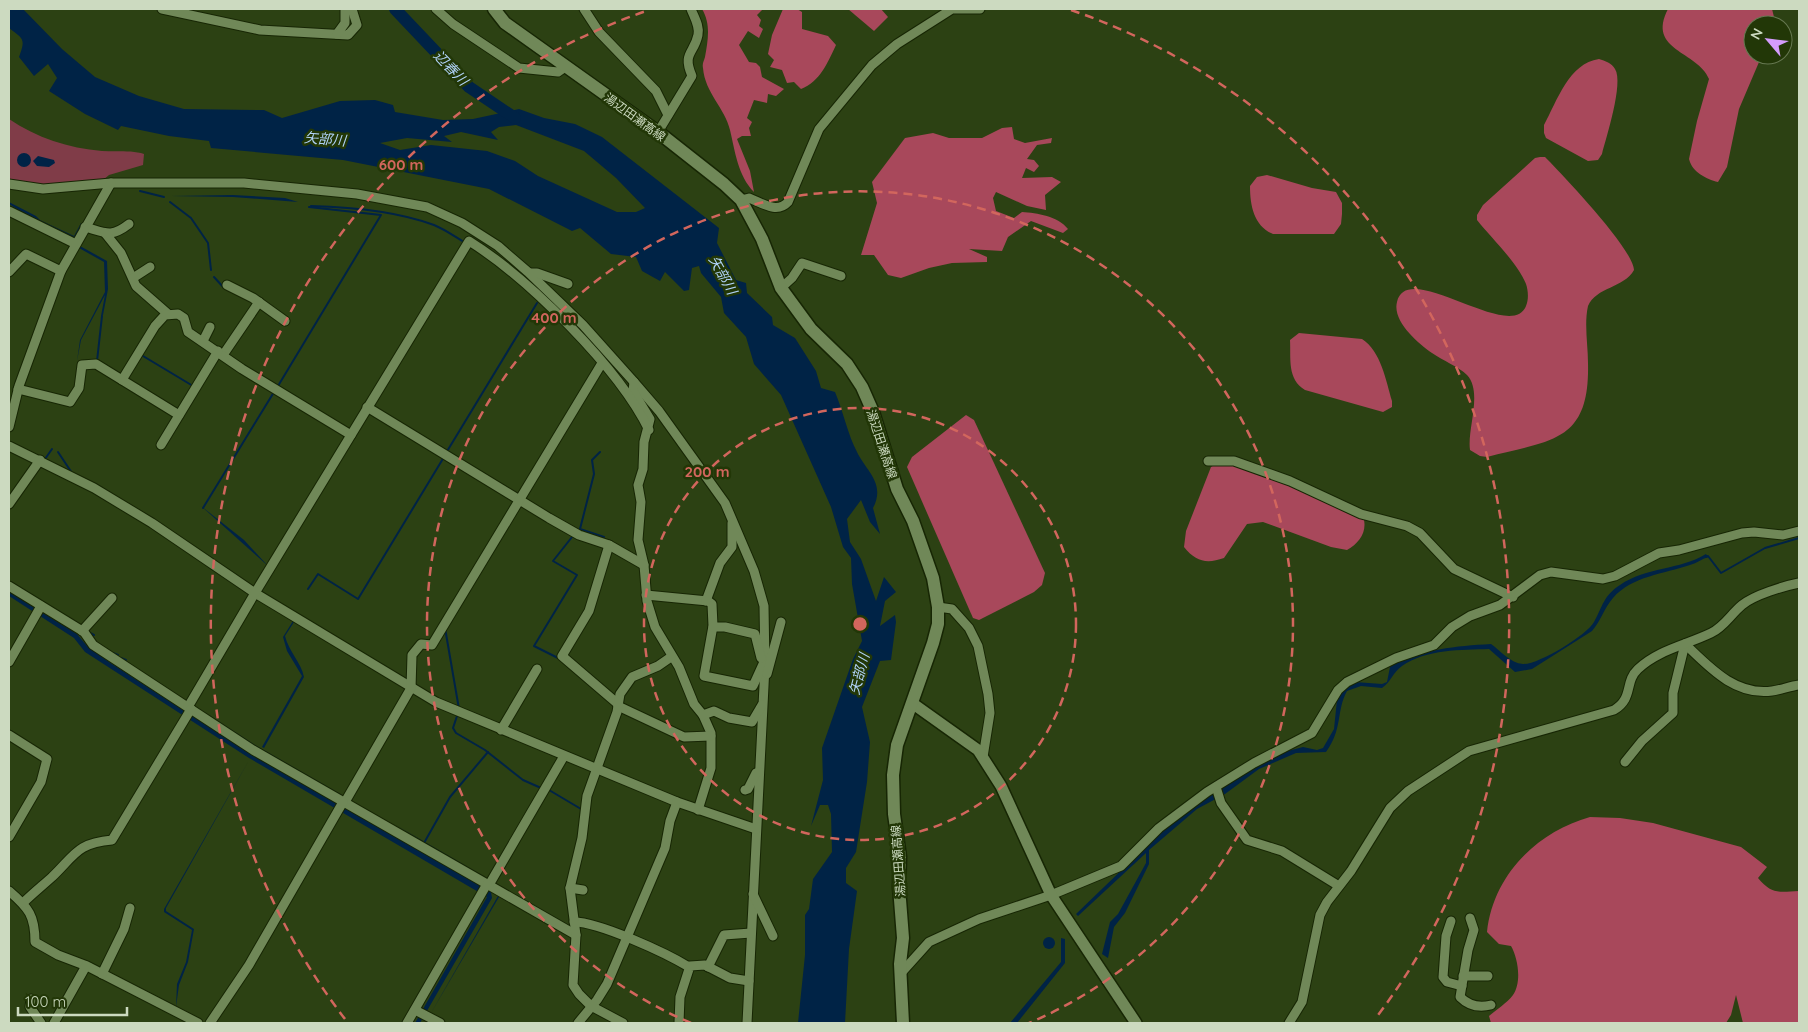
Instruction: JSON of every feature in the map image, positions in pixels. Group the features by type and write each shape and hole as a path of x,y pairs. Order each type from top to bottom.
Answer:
{"main road":[{"name":"湯辺田瀬高線","path":"494,9 506,23 658,132 724,184 740,200 762,239 781,288 811,329 847,364 862,387 897,488 913,520 932,578 938,607 938,624 897,745 893,775 894,814 900,857 899,888 903,938 900,964 902,972 903,1023"}],"street":[{"path":"162,9 260,30 348,35 357,26 352,9"},
{"path":"337,34 345,23 345,9"},
{"path":"436,9 453,24 520,68 558,72 565,67"},
{"path":"584,9 599,32 656,91 668,116"},
{"path":"658,132 692,76 687,65 687,58 698,35 698,26 691,9"},
{"path":"740,200 749,198 772,208 784,206 788,202 819,130 872,65 897,44 952,9 980,9"},
{"path":"9,427 18,389 62,271 111,183"},
{"path":"9,184 43,189 111,183 244,183 330,191 416,203 443,212 498,246 530,273 583,325 660,411 725,503 754,571 764,606 765,679 747,1023"},
{"path":"9,211 76,244"},
{"path":"85,227 106,233 117,233 129,224"},
{"path":"106,233 121,253 136,286 168,314 181,315 184,318 188,332 351,435"},
{"path":"23,903 53,875 74,851 95,841 112,840 255,593 468,241 504,265 529,287 623,387 649,430"},
{"path":"9,272 26,254 62,271"},
{"path":"781,288 792,278 802,263 842,276"},
{"path":"132,278 150,267"},
{"path":"530,273 538,273 568,284"},
{"path":"227,285 259,302 285,321"},
{"path":"160,446 220,353 259,302"},
{"path":"122,380 155,326 168,314"},
{"path":"203,341 210,327"},
{"path":"18,389 70,402 79,388 82,365 96,364 179,415"},
{"path":"210,1023 249,965 411,688 412,656 421,644 432,645 602,364"},
{"path":"634,382 633,391 650,419 649,430 644,442 643,469 638,485 641,502 638,540 644,565 646,595 655,628 686,681 694,704 703,715 711,736 712,768 698,810"},
{"path":"368,407 579,535 609,545 644,565"},
{"path":"9,446 40,460 152,523 255,593 436,702 677,802 756,829"},
{"path":"9,504 40,460"},
{"path":"1208,461 1234,461 1290,481 1361,514 1407,526 1420,533 1454,569 1513,597"},
{"path":"706,601 720,563 732,547 730,527 733,522"},
{"path":"902,972 929,942 979,919 1051,895 1121,866 1159,828 1216,788 1254,763 1295,744 1312,733 1338,690 1347,682 1396,658 1434,645 1452,627 1513,597 1527,582 1551,572 1603,579 1615,576 1659,553 1679,550 1742,533 1754,532 1783,535 1799,531"},
{"path":"609,545 589,611 562,656 618,705 684,737 711,736"},
{"path":"1290,1023 1302,1002 1320,915 1327,902 1351,871 1390,808 1408,791 1469,752 1614,710 1622,705 1627,698 1636,671 1661,653 1712,633 1743,604 1783,586 1799,583"},
{"path":"9,586 39,610 82,631 94,645 253,750 342,805 486,888 576,935"},
{"path":"646,595 706,601 712,604 713,627 704,676 753,686 764,662 755,634 735,628 713,627"},
{"path":"82,631 112,598"},
{"path":"938,607 952,609 968,628 978,646 990,713 983,757"},
{"path":"9,662 39,610"},
{"path":"765,679 771,665 781,622"},
{"path":"1685,644 1715,673 1733,684 1751,690 1772,692 1799,685"},
{"path":"1625,762 1642,741 1673,713 1673,693 1685,644"},
{"path":"623,1023 591,1006 578,994 573,985 576,935 570,888 582,838 587,796 598,770 620,694 632,677 671,657"},
{"path":"501,730 537,668"},
{"path":"703,715 714,711 729,718 752,722 763,702"},
{"path":"912,703 965,739 983,757 1001,786 1051,895 1136,1023"},
{"path":"9,735 47,759 41,782 9,837"},
{"path":"407,1023 420,1013 486,888 564,756"},
{"path":"745,790 748,789 756,773 759,772"},
{"path":"1216,788 1221,802 1248,840 1282,851 1339,886"},
{"path":"578,1023 607,984 665,848 670,821 677,802"},
{"path":"570,888 583,890"},
{"path":"9,891 23,903 35,923 35,942 58,955 102,974 181,1019 198,1023"},
{"path":"753,894 772,936"},
{"path":"102,974 124,929 130,908"},
{"path":"1470,918 1474,930 1463,976 1461,999 1482,1008 1491,1005"},
{"path":"1451,921 1446,936 1443,976 1447,982 1462,986"},
{"path":"574,922 592,924 650,948 689,967 697,965 708,967 730,978 749,981"},
{"path":"708,967 724,935 751,933"},
{"path":"646,958 650,948"},
{"path":"54,1023 86,966"},
{"path":"679,1023 680,997 689,967"},
{"path":"1463,976 1488,976"},
{"path":"31,999 30,1007 41,1023"},
{"path":"420,1013 440,1023"}],"shaded area":[{"path":"702,9 763,9 757,15 761,20 759,26 763,29 759,38 748,31 739,45 749,62 756,63 760,67 762,77 784,89 776,96 768,94 767,103 754,100 747,118 752,122 749,128 751,136 742,136 737,139 750,171 754,192 744,179 727,122 707,85 703,65 708,32 707,20"},
{"path":"783,9 797,9 802,12 802,29 828,36 836,45 818,76 808,86 801,89 794,82 787,83 782,70 770,67 774,60 768,54 772,35"},
{"path":"848,9 881,9 888,17 874,31"},
{"path":"1668,9 1772,9 1774,15 1743,15 1743,65 1758,65 1739,109 1727,167 1718,182 1696,171 1689,159 1709,79 1695,62 1668,42 1664,34 1663,23"},
{"path":"1599,59 1608,62 1615,69 1617,76 1616,98 1602,154 1598,160 1588,161 1546,138 1544,125 1565,84 1572,75 1589,62"},
{"path":"9,119 31,132 65,145 89,150 144,154 143,165 109,175 103,180 42,186 9,180"},
{"path":"1012,127 1014,139 1025,143 1052,138 1051,143 1037,145 1027,159 1034,160 1039,166 1034,172 1026,168 1022,178 1052,177 1061,182 1045,195 1046,210 1027,206 996,192 993,198 996,211 1014,218 1022,212 1041,214 1059,221 1068,229 1063,233 1031,221 1008,237 1002,251 969,249 987,257 987,262 952,263 929,268 901,278 888,275 874,255 861,255 877,203 872,182 905,138 933,133 949,138 982,138 1002,128"},
{"path":"1545,157 1598,215 1623,247 1631,260 1634,270 1624,281 1597,295 1588,306 1586,320 1587,389 1582,409 1574,423 1562,434 1548,441 1487,457 1480,456 1470,450 1474,401 1472,382 1467,375 1432,353 1407,331 1398,317 1397,302 1405,291 1419,289 1501,315 1517,315 1526,306 1528,292 1522,276 1477,220 1477,215 1483,205 1535,158"},
{"path":"1267,175 1312,188 1336,192 1342,203 1342,214 1341,224 1334,234 1273,234 1261,226 1252,208 1250,186 1257,177"},
{"path":"1299,333 1362,339 1374,351 1382,367 1392,407 1383,412 1305,390 1295,380 1290,361 1290,340"},
{"path":"966,415 974,420 1045,573 1042,585 1034,592 979,620 973,618 907,467 912,457"},
{"path":"1227,457 1363,516 1364,532 1362,536 1356,544 1347,550 1331,547 1263,522 1247,524 1224,558 1212,561 1197,559 1184,547 1186,531 1211,467"},
{"path":"1590,817 1620,818 1653,823 1741,847 1767,867 1758,878 1768,887 1781,892 1799,891 1799,1023 1743,1023 1736,995 1731,1015 1726,1023 1491,1023 1489,1016 1513,995 1516,990 1518,977 1516,957 1511,946 1499,944 1487,932 1491,911 1498,892 1508,875 1536,845 1552,833"}],"water":[{"name":"矢部川","path":"9,9 23,9 62,49 95,77 139,96 184,109 264,110 282,118 340,101 375,100 393,105 395,112 443,120 473,119 519,109 544,118 575,124 602,137 719,228 717,243 736,280 746,283 747,293 772,317 773,325 795,338 816,371 821,388 835,392 848,431 861,459 876,484 877,491 873,508 880,534 870,522 861,500 847,519 850,542 861,559 876,601 884,577 896,592 885,601 880,626 895,615 896,622 891,660 880,661 862,707 870,742 867,782 856,852 846,868 846,883 857,891 849,949 845,1023 798,1023 805,955 805,915 809,909 813,879 832,852 831,814 828,805 820,805 811,826 823,780 822,748 853,659 862,641 852,584 851,558 843,547 831,507 781,395 754,364 746,337 724,313 721,297 701,273 699,266 692,268 689,290 684,291 665,272 660,281 642,271 636,257 611,254 580,228 572,231 489,189 343,160 211,148 209,141 169,136 121,126 118,130 85,114 49,91 57,78 48,64 34,76 19,57 22,40 9,28","holes":["516,125 584,151 616,178 645,208 636,212 617,212 538,176 515,161 487,151 431,145 400,150 380,143 407,138 452,142 444,136 461,132 498,140 491,132 499,127"]},
{"path":"24,153 29,155 31,160 29,165 24,167 19,165 17,160 19,155"},
{"path":"38,156 54,160 55,163 49,167 37,166 33,161"},
{"path":"233,195 285,198 298,202 233,197 171,196"},
{"path":"9,202 40,220 74,236 81,223 83,224 76,240 36,221 9,204"},
{"path":"80,246 107,261 108,289 103,315 101,316 105,295 81,340 77,361 80,340 105,292 104,262 79,248"},
{"path":"201,506 244,540 268,566"},
{"path":"1706,554 1708,557 1693,564 1639,580 1629,585 1613,598 1592,631 1532,669 1515,672 1489,649 1433,653 1412,660 1402,666 1382,688 1361,686 1347,691 1341,706 1335,736 1326,752 1296,753 1259,769 1225,794 1197,809 1149,850 1149,864 1125,913 1114,927 1108,958 1102,954 1110,922 1118,914 1146,863 1146,853 1078,916 1076,914 1159,834 1193,807 1258,765 1284,752 1303,747 1317,750 1323,748 1334,729 1337,700 1344,688 1355,682 1382,684 1387,682 1390,667 1414,656 1452,647 1491,644 1518,663 1530,663 1539,660 1562,648 1590,628 1607,597 1620,585 1641,575 1685,563"},
{"path":"9,592 77,634 87,646 109,662 252,755 491,892 492,898 420,1023 415,1023 487,897 249,758 85,652 74,638 9,596"},
{"path":"293,621 285,636 304,677 264,748 262,747 302,676 287,651 283,637"},
{"path":"195,706 255,745 342,795 255,746"},
{"path":"248,762 166,908 166,911 194,929 188,962 179,985 176,1007 177,984 186,962 192,930 164,912 164,909"},
{"path":"394,824 485,877 484,878"},
{"path":"498,896 499,897 431,1013"},
{"path":"1047,937 1051,937 1055,943 1051,949 1047,949 1043,945 1043,941"},
{"path":"1061,938 1065,939 1065,963 1017,1023 1010,1023 1061,962"}],"waterway":[{"name":"辺春川","path":"395,9 469,87 515,118"},
{"path":"140,191 164,197"},
{"path":"170,202 191,218 208,243 211,270"},
{"path":"311,206 342,207 404,216 434,225 464,242"},
{"path":"278,386 381,215 309,207"},
{"path":"214,277 224,288"},
{"path":"446,453 537,303"},
{"path":"97,361 102,316"},
{"path":"143,356 193,386"},
{"path":"203,508 274,392"},
{"path":"45,459 52,449"},
{"path":"58,452 72,473"},
{"path":"600,452 592,460 594,474 580,529 604,537"},
{"path":"308,589 318,574 358,599 444,457"},
{"path":"558,658 534,646 577,575 553,561 572,537"},
{"path":"1706,557 1708,556 1721,573 1765,548 1799,538"},
{"path":"445,628 459,709"},
{"path":"88,632 94,635"},
{"path":"113,653 118,655"},
{"path":"121,658 126,660"},
{"path":"458,713 453,728 456,733 485,750 523,780 541,788 540,790"},
{"path":"424,843 450,797 488,752"},
{"path":"549,790 581,809"}]}
